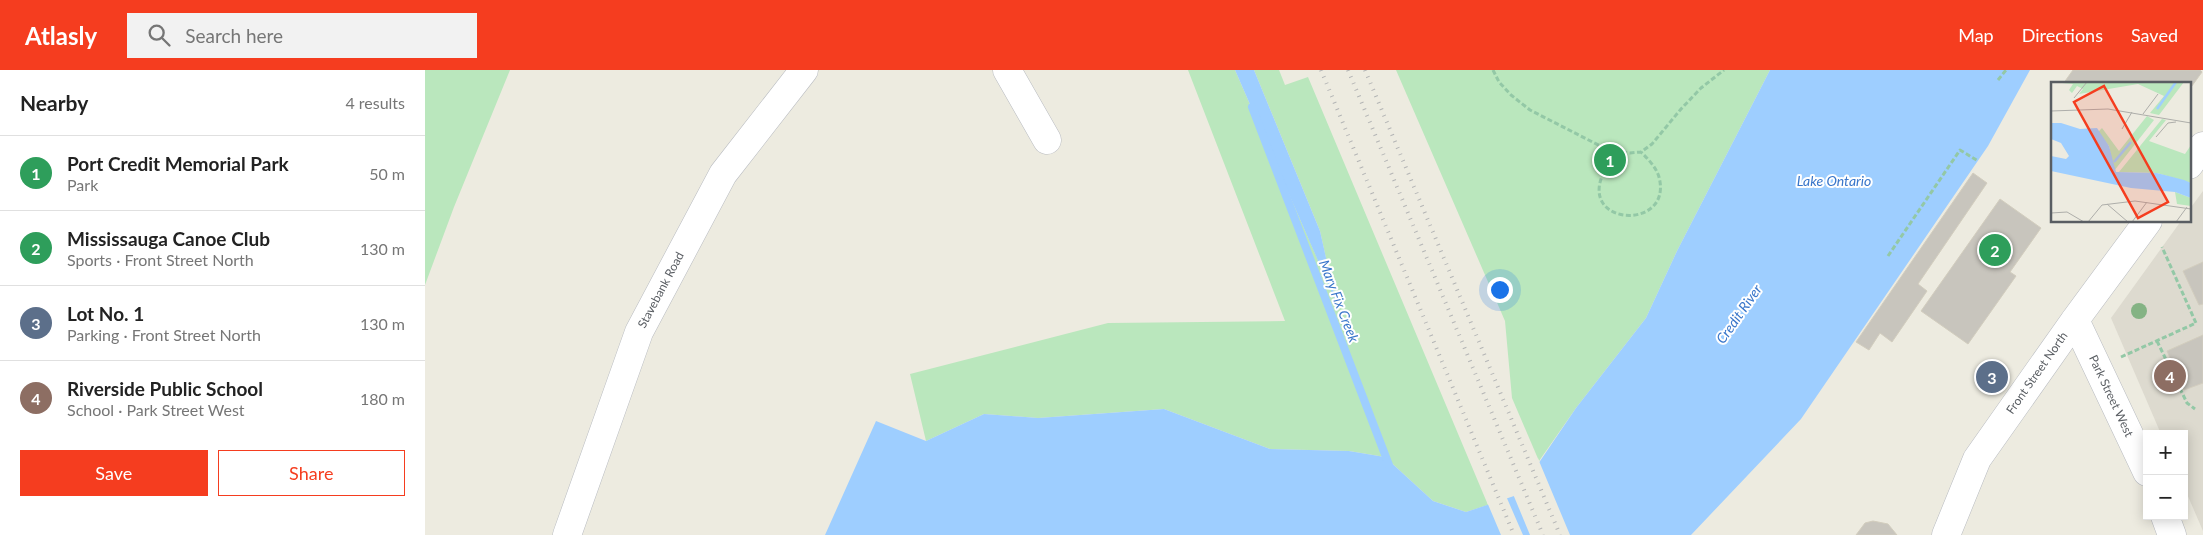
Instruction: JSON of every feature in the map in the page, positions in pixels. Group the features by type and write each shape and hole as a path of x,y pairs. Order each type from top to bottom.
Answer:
{"street":[{"name":"Stavebank Road","path":"567,535 639,332 723,174 804,70"},
{"path":"1007,70 1047,140"},
{"path":"2191,162 2203,146"},
{"name":"Front Street North","path":"1946,535 1977,458 2075,320 2154,232"},
{"name":"Park Street West","path":"2075,320 2143,464"},
{"path":"2166,520 2172,535"}],"path":[{"path":"1493,70 1505,88 1530,110 1612,152 1641,152 1652,144 1701,88 1724,70"},
{"path":"1998,80 2006,70"},
{"path":"1888,256 1960,150 1978,161"},
{"path":"1617,152 1603,170 1599,179 1599,190 1601,199 1608,208 1616,214 1626,216 1636,216 1646,212 1659,196 1659,176 1641,152"},
{"path":"2098,368 2196,323 2154,232"},
{"path":"2157,341 2187,403 2195,409"}],"shaded area":[{"path":"2203,191 2203,531 2188,496 2188,430 2159,430 2111,318 2180,222 2191,222 2191,207"}],"green space":[{"path":"425,70 510,70 454,207 425,285"},
{"path":"1188,70 1235,70 1335,299 1320,231 1254,70 1279,70 1285,85 1308,77 1488,505 1466,512 1433,501 1385,457 1349,451 1270,449 1164,409 1038,418 984,414 926,441 910,374 1108,323 1285,321"},
{"path":"1396,70 1770,70 1677,251 1646,318 1576,408 1539,461 1512,398 1505,321"}],"water":[{"path":"1235,70 1254,70 1320,231 1336,302"},
{"name":"Lake Ontario","path":"1770,70 2030,70 1988,146 1801,419 1691,535 825,535 876,421 926,441 984,414 1038,418 1164,409 1270,449 1349,451 1385,457 1433,501 1466,512 1517,495 1576,408 1646,318 1677,251"}],"pier":[{"path":"1538,458 1570,535 1530,535 1513,494"},
{"path":"1506,496 1523,535 1501,535 1487,502"}],"building":[{"path":"2073,70 2200,70 2202,72 2191,87 2191,82 2064,82"},
{"path":"1973,173 1987,183 1918,284 1927,291 1892,342 1880,333 1869,350 1856,342"},
{"path":"2000,199 2041,228 2010,272 2016,276 1968,344 1921,311"},
{"path":"2203,262 2203,304 2199,305 2183,271"},
{"path":"2203,335 2203,383 2184,390 2167,351"},
{"path":"1873,521 1888,524 1897,535 1856,535 1865,523"}],"waterway":[{"name":"Mary Fix Creek","path":"1252,107 1389,465"}],"railway":[{"path":"1321,70 1514,535"},
{"path":"1348,70 1543,535"},
{"path":"1365,70 1560,535"}],"place":[{"name":"Port Credit Memorial Park","path":"1610,160"},
{"name":"Mississauga Canoe Club","path":"1995,250"},
{"name":"Riverside Public School","path":"2170,376"},
{"name":"Lot No. 1","path":"1992,377"}],"water label":[{"name":"Credit River","path":"1739,314"}]}
